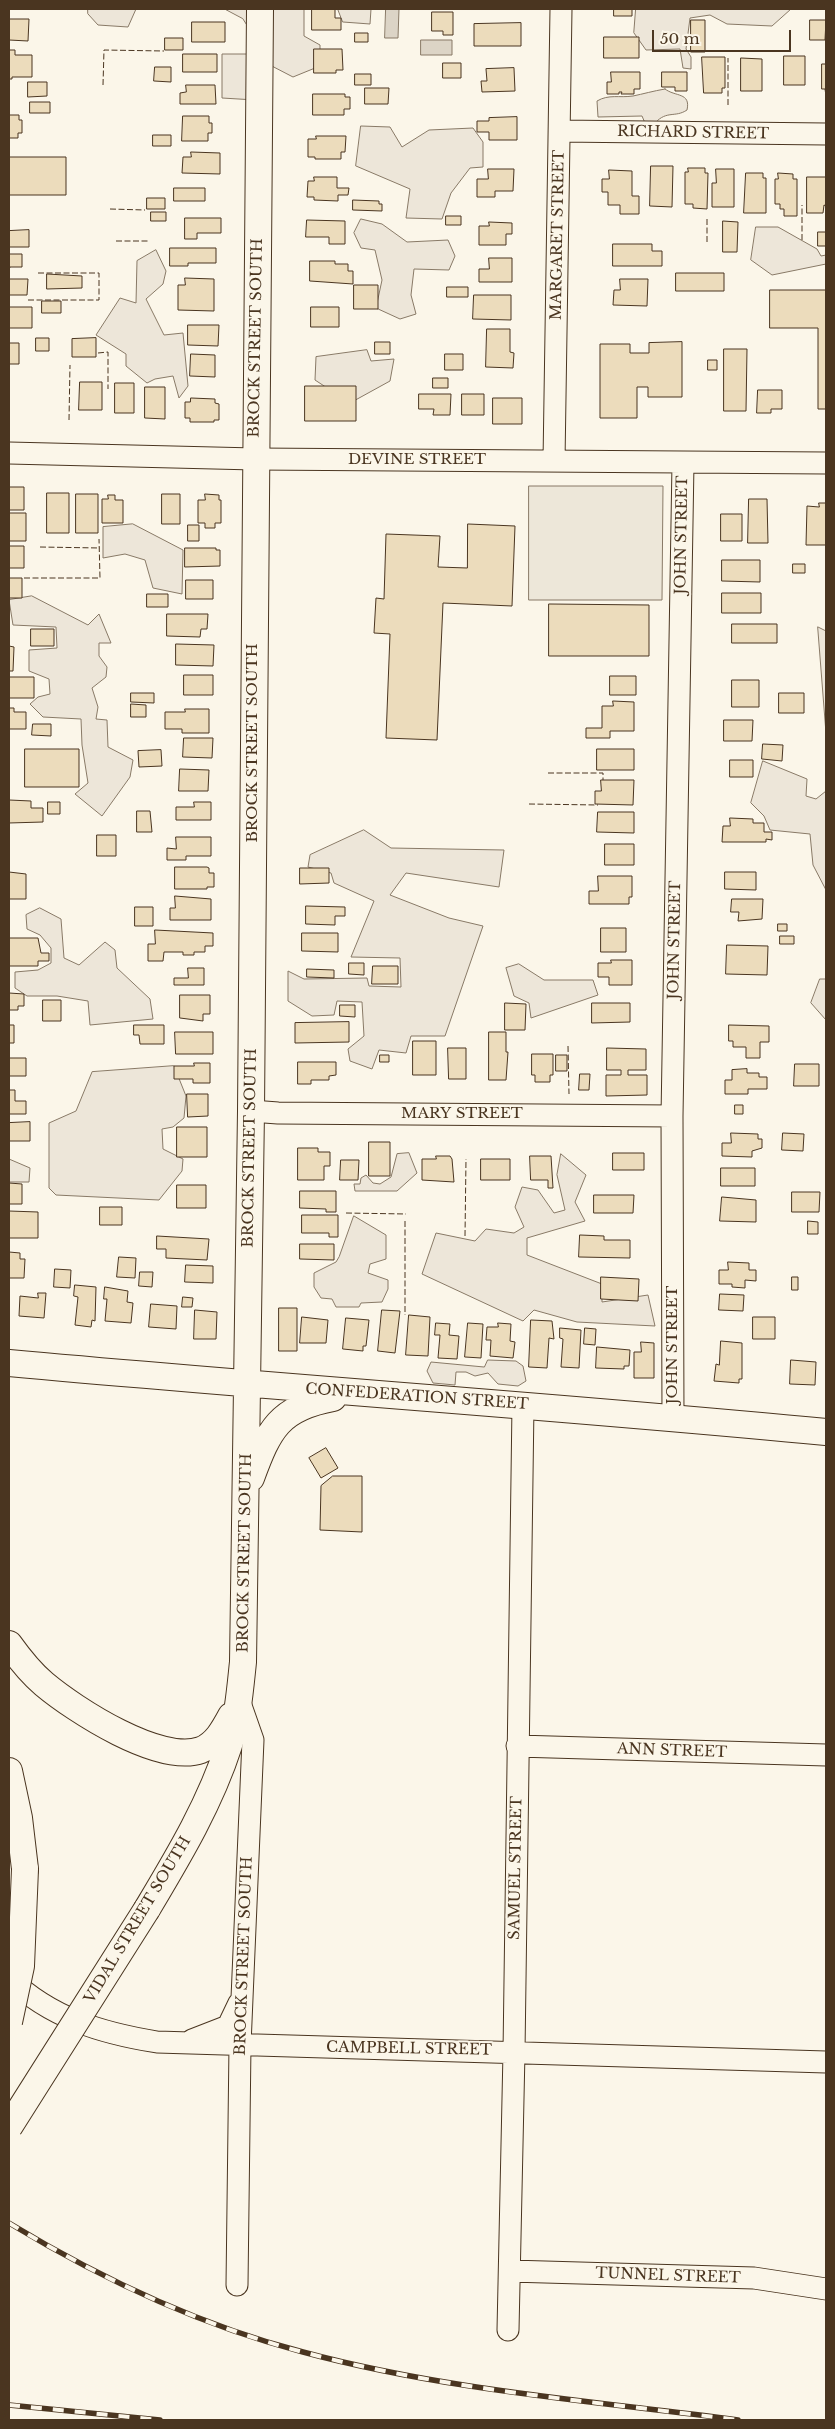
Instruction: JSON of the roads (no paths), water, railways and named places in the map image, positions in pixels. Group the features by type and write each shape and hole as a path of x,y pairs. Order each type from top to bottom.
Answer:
{"main road":[{"name":"BROCK STREET SOUTH","path":"239,1700 243,1662 248,1385 260,9"},
{"name":"CONFEDERATION STREET","path":"9,1363 248,1385 673,1417 826,1432"},
{"path":"245,1496 260,1455 274,1427 283,1417 308,1403 366,1394"},
{"path":"9,1644 43,1683 73,1706 118,1732 154,1746 190,1752 201,1750 213,1742 220,1734 239,1700"},
{"name":"VIDAL STREET SOUTH","path":"9,2127 186,1845 230,1745 239,1700"},
{"path":"9,1771 19,1818 25,1869 21,1966 9,2022"}],"street":[{"name":"MARGARET STREET","path":"554,461 561,9"},
{"name":"RICHARD STREET","path":"560,131 826,134"},
{"name":"DEVINE STREET","path":"9,453 255,459 826,464"},
{"name":"JOHN STREET","path":"673,1417 672,1116 683,463"},
{"name":"MARY STREET","path":"251,1111 288,1113 672,1116"},
{"name":"SAMUEL STREET","path":"508,2330 523,1405"},
{"name":"BROCK STREET SOUTH","path":"237,2285 240,2045 253,1740 239,1700"},
{"name":"ANN STREET","path":"517,1746 826,1755"},
{"name":"CAMPBELL STREET","path":"9,1978 40,2004 64,2017 91,2028 123,2037 179,2044 826,2062"},
{"path":"179,2044 209,2035 228,2026 242,1994"},
{"name":"TUNNEL STREET","path":"510,2272 754,2278 826,2289"}],"railway":[{"path":"9,2223 79,2263 151,2298 226,2328 303,2352 356,2365 464,2385 738,2420"},
{"path":"9,2405 160,2420"}]}
